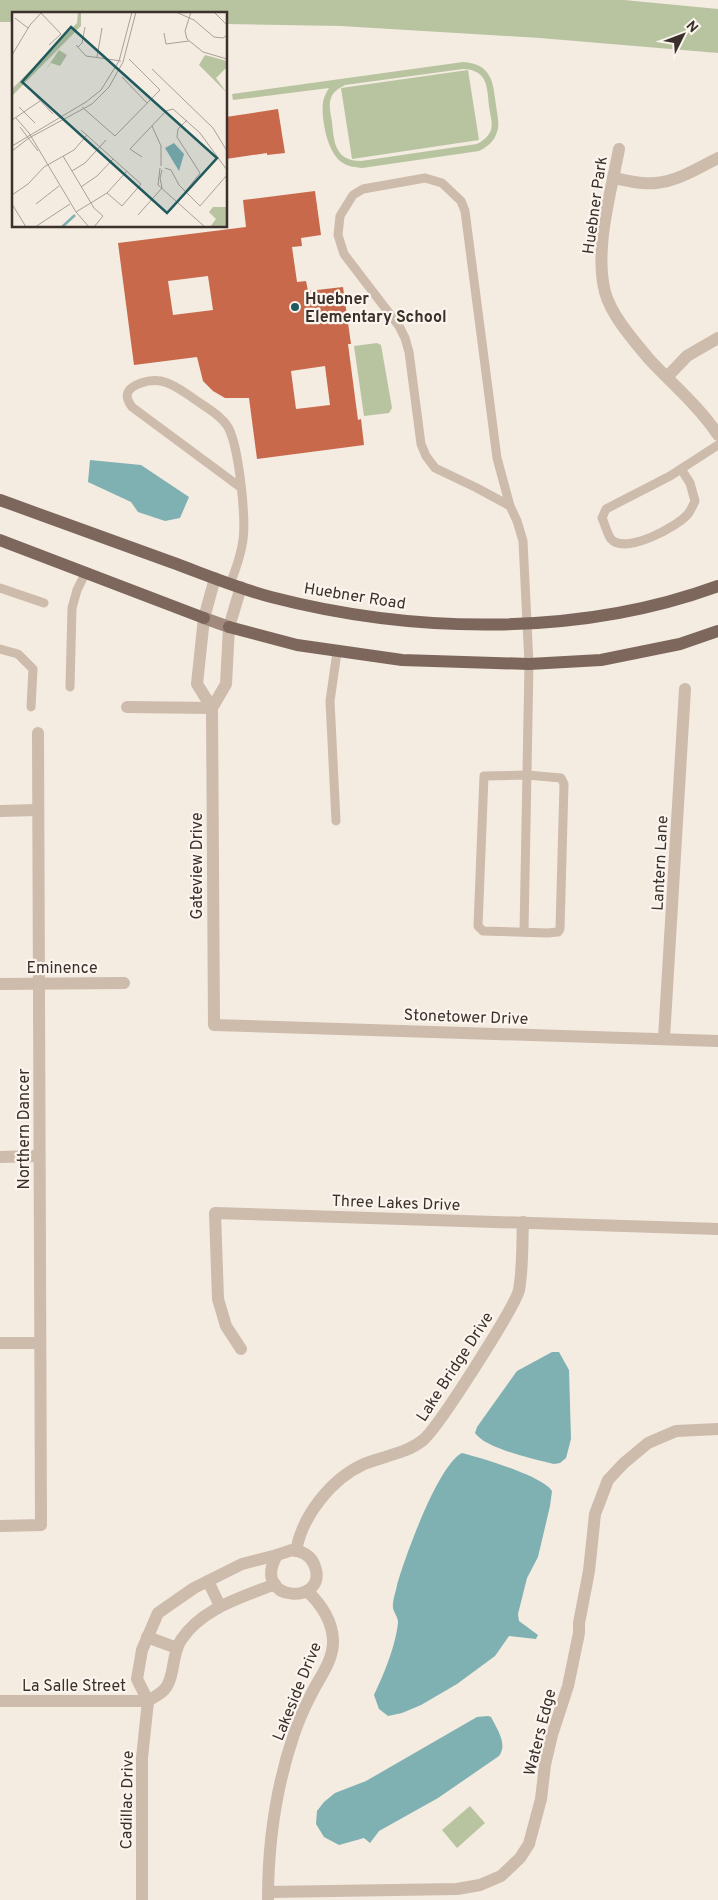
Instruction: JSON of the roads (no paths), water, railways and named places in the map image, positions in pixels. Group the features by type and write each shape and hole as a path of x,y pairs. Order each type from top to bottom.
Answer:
{"main road":[{"name":"Huebner Road","path":"0,500 270,597 331,610 394,619 460,623 528,623 594,618 669,602 718,586"},
{"path":"0,540 229,627 297,645 337,652 402,660 529,664 601,660 680,644 718,631"}],"street":[{"name":"Huebner Park","path":"618,149 600,253 605,293 622,325 667,377 697,407 718,435"},
{"path":"614,178 643,183 674,180 718,158"},
{"path":"667,377 687,356 718,338"},
{"path":"212,708 197,684 204,618 215,578"},
{"path":"212,708 226,684 229,627 235,586"},
{"name":"Lantern Lane","path":"664,1038 685,690"},
{"path":"127,707 212,708"},
{"name":"Gateview Drive","path":"212,708 214,1025"},
{"name":"Northern Dancer","path":"0,1526 41,1525 38,733"},
{"path":"0,811 38,810"},
{"name":"Eminence","path":"0,984 124,983"},
{"name":"Stonetower Drive","path":"214,1025 718,1041"},
{"path":"0,1156 39,1156"},
{"name":"Three Lakes Drive","path":"241,1349 226,1326 218,1299 215,1212 718,1229"},
{"name":"Lake Bridge Drive","path":"296,1551 297,1542 308,1520 327,1491 342,1478 364,1464 392,1456 424,1439 440,1420 506,1317 518,1292 523,1222"},
{"path":"0,1343 40,1343"},
{"name":"Waters Edge","path":"268,1896 457,1889 480,1885 501,1876 520,1858 529,1844 540,1800 552,1735 568,1686 589,1571 595,1514 608,1480 624,1463 648,1443 676,1431 718,1429"},
{"path":"275,1584 220,1606 198,1620 181,1640 177,1648 168,1684 162,1692 148,1700 137,1679 142,1650 158,1613 194,1588 242,1564 277,1555 296,1551 306,1554 315,1566 315,1580 308,1591 293,1595 280,1590 275,1584 272,1570 272,1564 277,1555"},
{"path":"208,1581 220,1606"},
{"name":"Lakeside Drive","path":"268,1896 276,1800 287,1758 309,1699 329,1661 333,1642 331,1626 323,1609 308,1591"},
{"path":"147,1637 177,1648"},
{"name":"La Salle Street","path":"0,1701 148,1700"},
{"name":"Cadillac Drive","path":"142,1900 142,1758 148,1700"}],"lane":[{"path":"510,506 435,468 426,456 421,444 409,352 405,338 399,326 344,254 338,235 340,216 353,195 363,189 426,178 442,183 456,196 465,211 498,458 510,506 523,542 529,664 524,932"},
{"path":"235,586 244,525 240,487 235,444 227,426 212,411 170,383 158,380 146,381 132,386 126,393 127,400 132,407 240,487"},
{"path":"681,469 690,483 695,501 687,516 653,538 619,544 611,538 602,518 606,509 681,469 718,445"},
{"path":"70,687 72,608 77,590 86,572"},
{"path":"0,588 44,603"},
{"path":"0,649 18,654 33,669 30,707"},
{"path":"336,821 330,701 337,652"},
{"path":"527,775 561,778 564,784 560,929 558,932 486,932 478,926 484,776 527,775"}],"water":[{"path":"90,460 141,465 189,497 180,518 165,521 138,512 131,502 88,482"},
{"path":"552,1352 559,1352 569,1370 571,1439 566,1458 560,1463 554,1464 500,1449 481,1439 475,1433 477,1427 517,1371"},
{"path":"462,1453 496,1463 537,1479 552,1491 538,1557 527,1578 518,1614 519,1621 538,1635 536,1639 509,1636 495,1656 457,1684 421,1705 402,1713 388,1716 379,1709 374,1695 389,1659 397,1631 398,1620 393,1606 397,1585 423,1513 443,1475 453,1461"},
{"path":"477,1717 491,1717 501,1736 502,1747 499,1756 438,1798 379,1831 370,1843 364,1838 339,1845 324,1837 316,1824 317,1811 335,1793 366,1781"}],"place":[{"name":"Huebner Elementary School","path":"295,307"}]}
